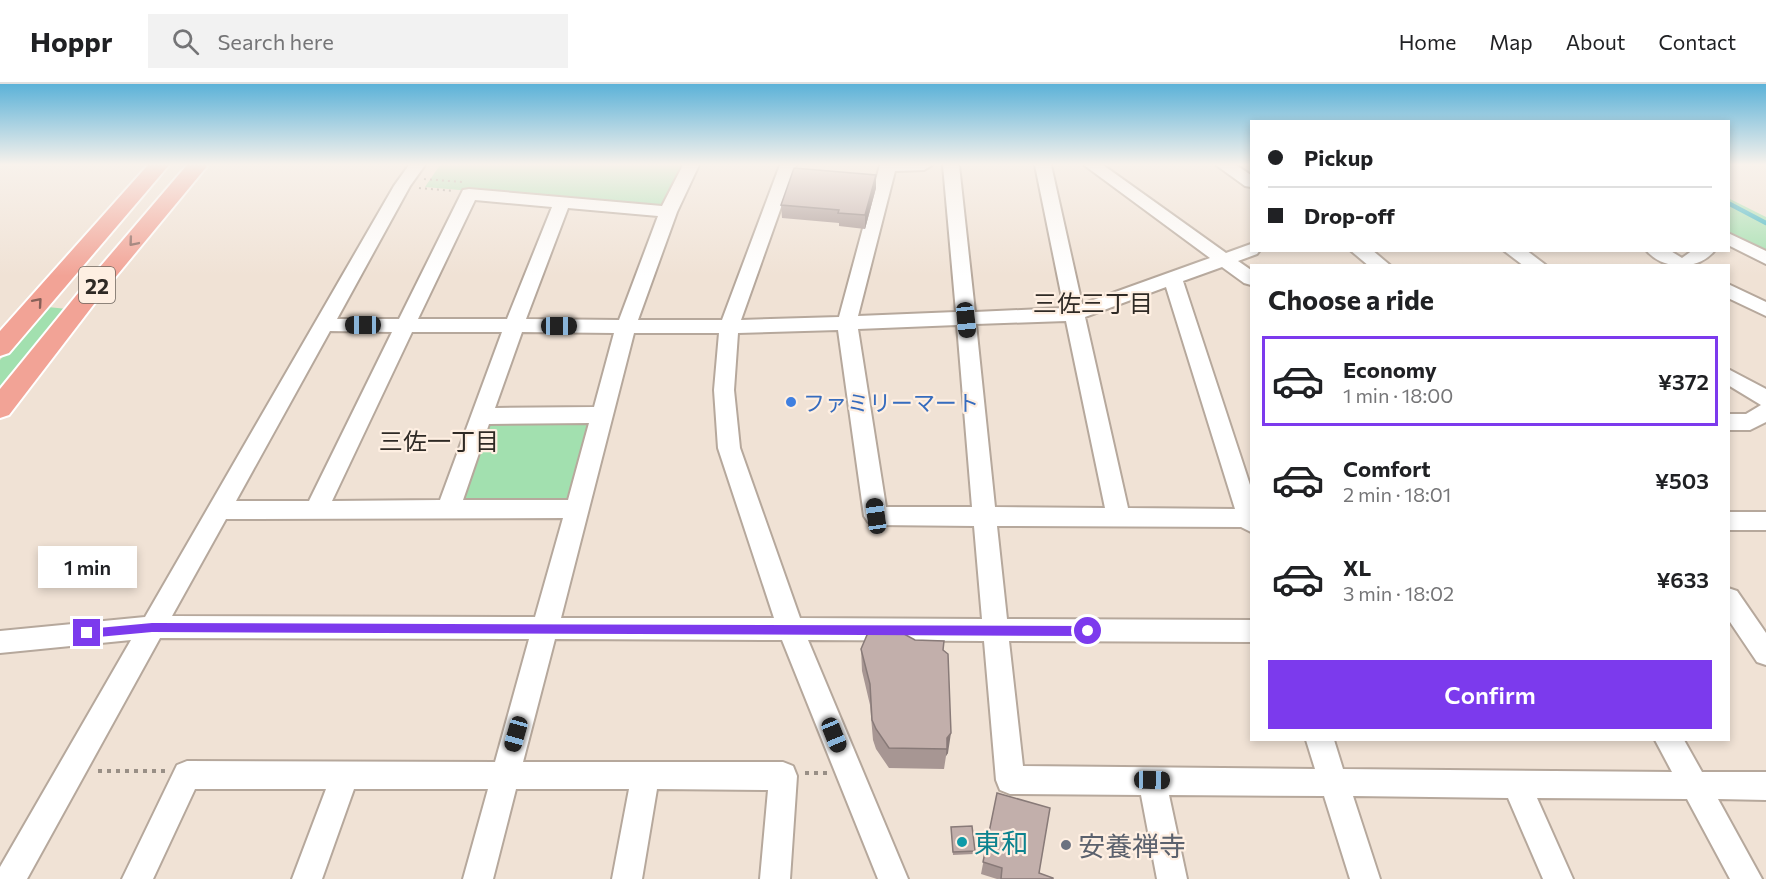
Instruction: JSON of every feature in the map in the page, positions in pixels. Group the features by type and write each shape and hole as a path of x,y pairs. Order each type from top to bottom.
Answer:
{"main road":[{"name":"22","path":"0,347 127,202"},
{"name":"22","path":"0,408 96,286 167,202"}],"street":[{"path":"10,879 393,202"},
{"path":"316,510 465,202"},
{"path":"448,509 514,326 562,202"},
{"path":"563,202 668,212"},
{"path":"478,879 626,326 673,202"},
{"path":"774,202 729,327 724,390 729,448 791,630 893,879"},
{"path":"879,202 847,323 876,516 1250,520 1173,279"},
{"path":"955,202 1010,780 1766,786"},
{"path":"1051,202 1118,517"},
{"path":"1144,202 1250,278"},
{"path":"1730,239 1766,258"},
{"path":"323,325 729,327 1075,315 1250,250"},
{"path":"1362,252 1379,264"},
{"path":"1515,252 1535,264"},
{"path":"1659,252 1680,264"},
{"path":"1684,264 1703,252"},
{"path":"1730,291 1766,310"},
{"path":"1730,377 1766,399"},
{"path":"1730,422 1750,422 1766,411"},
{"path":"482,416 602,414"},
{"path":"219,510 577,509"},
{"path":"1730,520 1766,521"},
{"path":"1730,601 1766,654"},
{"path":"0,642 152,627 1250,631"},
{"path":"1320,741 1365,879"},
{"path":"1670,741 1747,879"},
{"path":"137,879 187,775 783,776 776,879"},
{"path":"307,879 345,776"},
{"path":"627,879 645,777"},
{"path":"1152,780 1172,879"},
{"path":"1516,783 1558,879"}],"path":[{"path":"98,771 178,771 187,775"}],"green space":[{"path":"594,202 667,202 660,208"},
{"path":"1730,202 1736,202 1766,217 1766,255 1730,238"},
{"path":"48,307 67,309 0,393 0,360 41,311"},
{"path":"587,420 592,424 572,500 460,504 484,423"}],"building":[{"path":"782,202 869,202 865,215 838,213 839,210 781,205"},
{"path":"875,628 893,628 915,640 944,641 943,650 948,654 951,733 947,738 947,749 889,748 876,729 872,720 870,684 861,649 867,635"},
{"path":"997,793 1050,808 1039,873 1053,879 1001,879 1002,868 983,862"},
{"name":"東和","path":"972,826 975,851 953,852 951,827"}],"waterway":[{"path":"1730,204 1766,223"}],"place":[{"name":"ファミリーマート","path":"791,402"},
{"name":"東和","path":"962,842"},
{"name":"安養禅寺","path":"1066,845"}],"district":[{"name":"三佐三丁目","path":"1093,302"},
{"name":"三佐一丁目","path":"439,440"}],"route":[{"path":"87,633 152,627 1088,631"}]}
